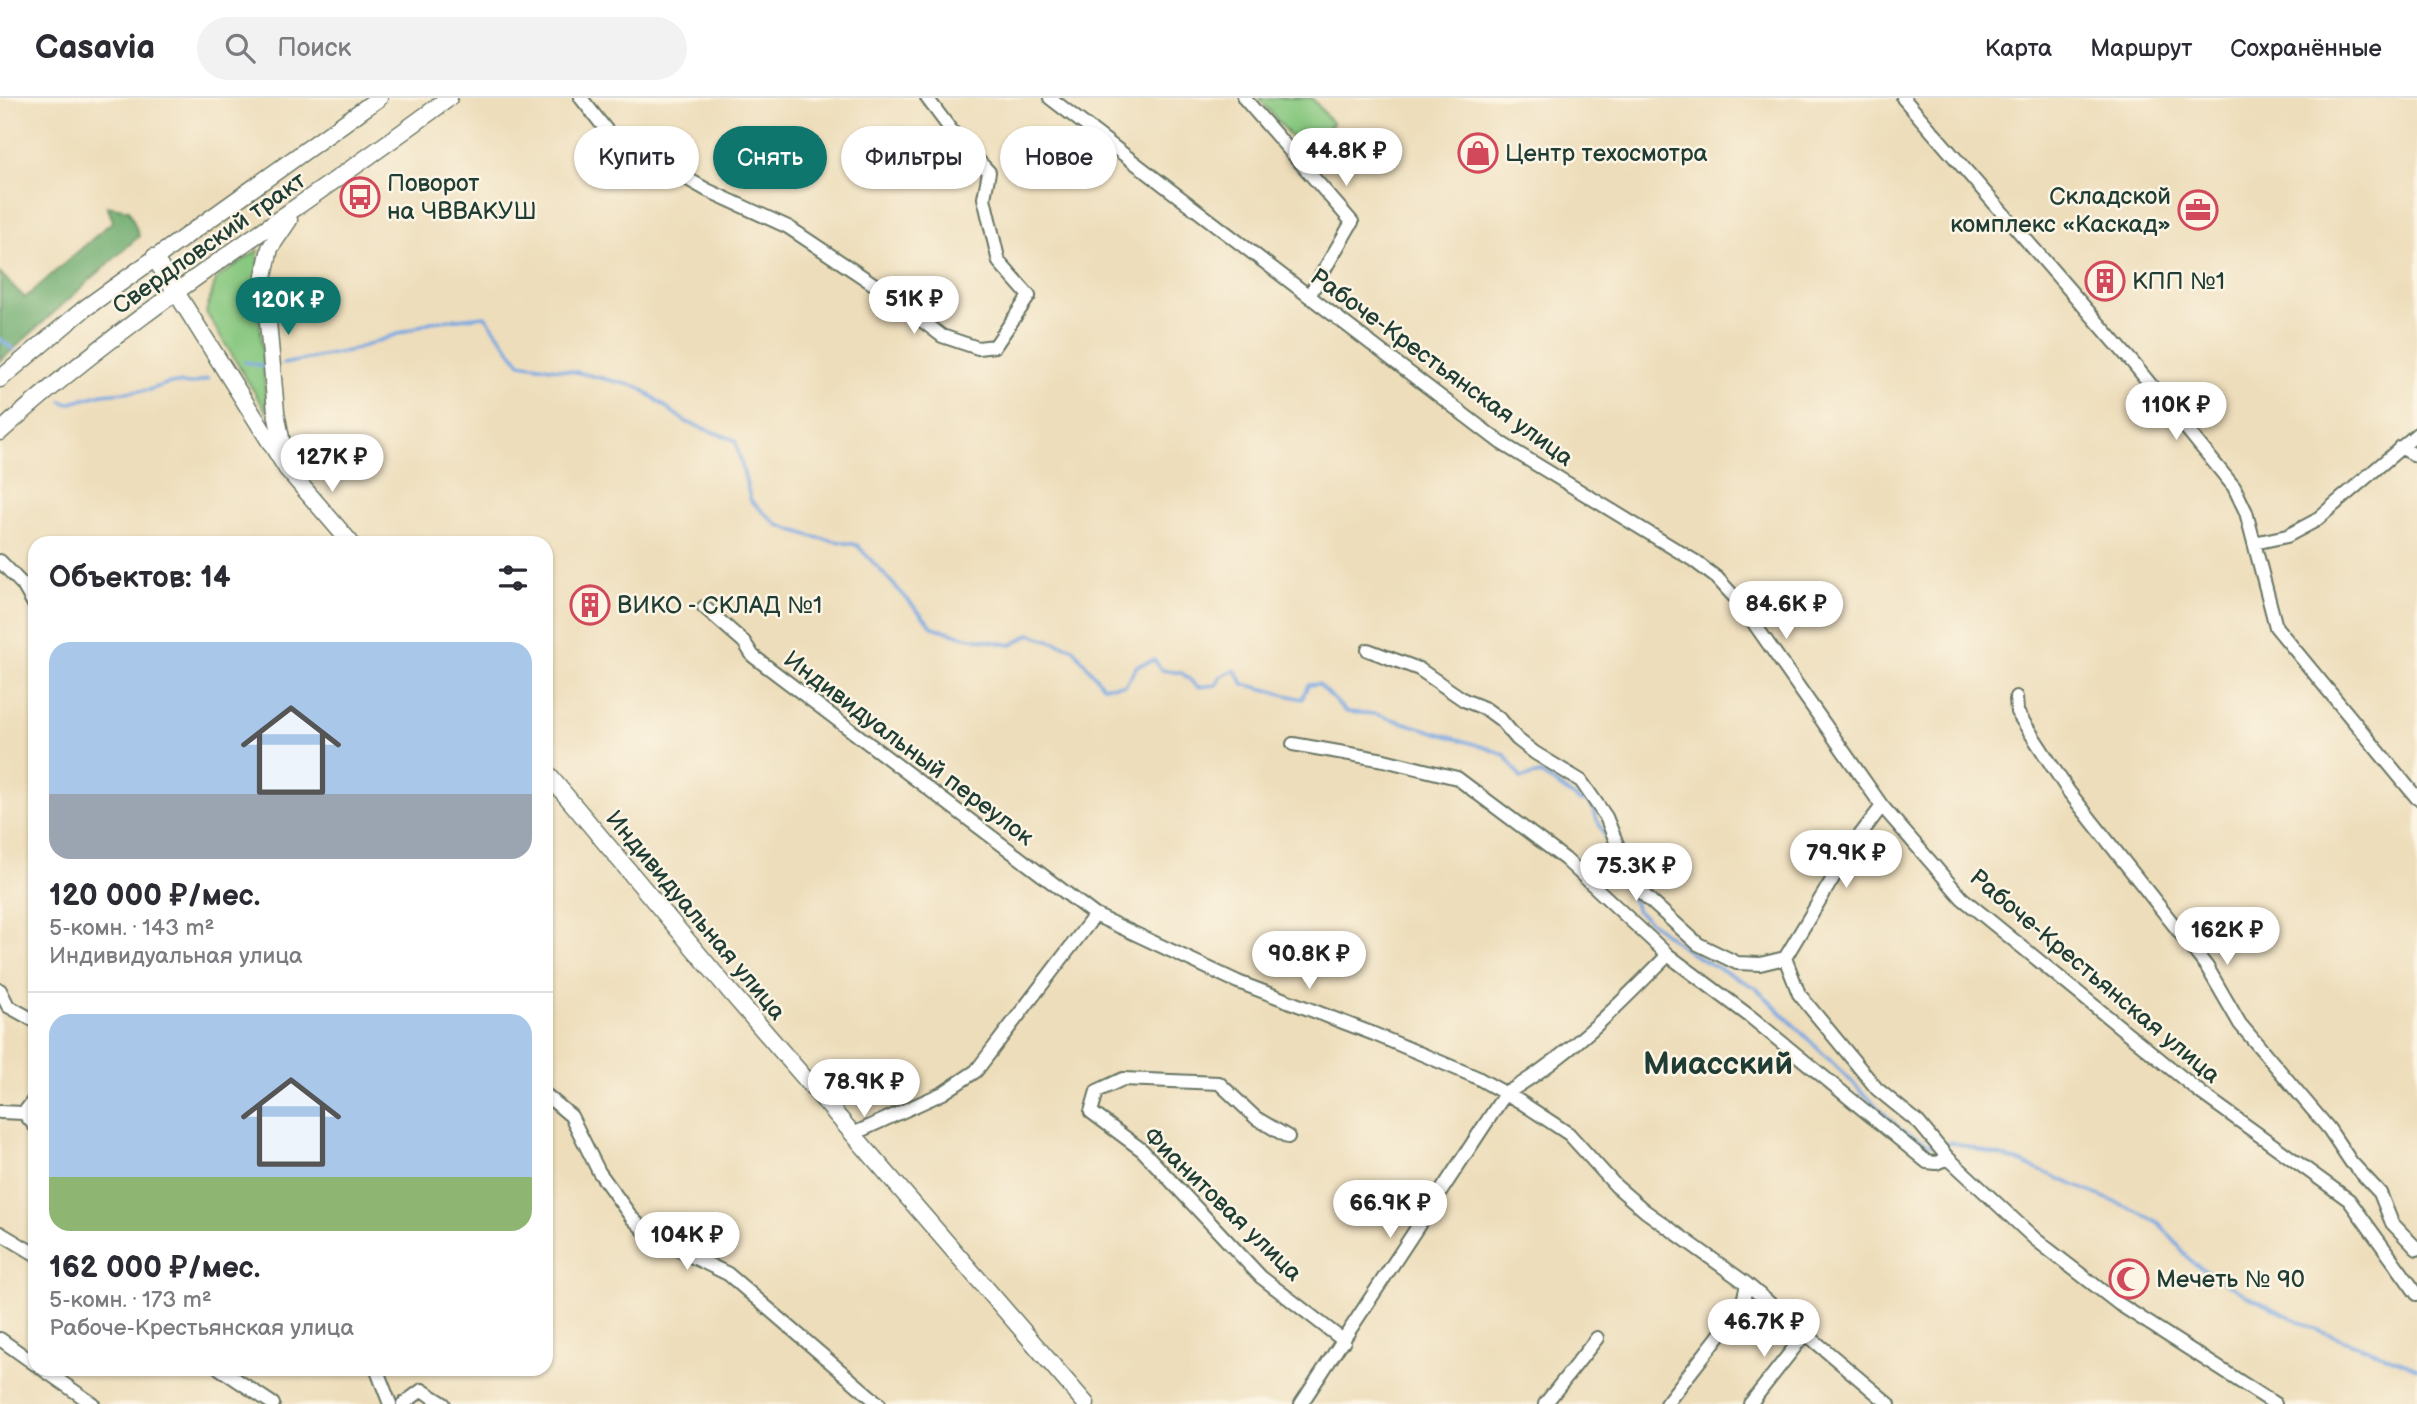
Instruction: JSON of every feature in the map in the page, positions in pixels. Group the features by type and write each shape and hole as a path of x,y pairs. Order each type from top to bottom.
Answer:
{"main road":[{"name":"Свердловский тракт","path":"0,379 84,309 154,257 379,98"},
{"name":"Свердловский тракт","path":"0,432 43,393 177,292 449,98"},
{"path":"287,469 276,412 264,276 270,248 301,206"},
{"path":"154,257 287,469 345,536"},
{"name":"Индивидуальная улица","path":"553,780 1086,1404"}],"street":[{"path":"581,98 611,135 707,190 788,227 875,285 942,336 978,348 995,346 1029,296 999,262 984,198 989,172 957,138 927,98"},
{"name":"Рабоче-Крестьянская улица","path":"1050,98 1523,458 1693,560 1717,578 1739,602 1881,806 1962,898 2190,1085 2349,1200 2417,1294"},
{"path":"1244,98 1352,222 1309,296"},
{"path":"1903,98 2133,363 2234,487 2246,512 2276,628 2417,798"},
{"path":"2254,543 2287,536 2315,521 2417,434"},
{"path":"2400,446 2417,456"},
{"path":"0,561 28,594"},
{"name":"Индивидуальный переулок","path":"704,607 744,642 753,656 1095,915 1238,982 1476,1077 1569,1134 1595,1159 1616,1185 1645,1211 1747,1284 1889,1404"},
{"path":"1368,650 1419,669 1464,700 1486,709 1501,720 1517,739 1581,780 1606,817 1631,878 1643,894 1698,944 1737,963 1760,964 1785,958 1854,843 1881,806"},
{"path":"2016,697 2017,712 2069,792 2207,967 2240,1024 2329,1129 2351,1162 2380,1193 2392,1223 2417,1249"},
{"path":"1293,744 1384,760 1457,778 1565,859 1668,955 1752,1018 1927,1162 1936,1163 1948,1158"},
{"path":"853,1134 943,1093 976,1071 988,1060 1095,915"},
{"path":"1301,1404 1505,1094 1541,1073 1608,1017 1668,955"},
{"path":"1785,958 1799,994 1877,1089 1919,1123 1948,1158 2035,1239 2119,1304 2275,1404"},
{"path":"0,990 8,1006 28,1017"},
{"name":"Фианитовая улица","path":"1288,1137 1256,1118 1219,1083 1123,1079 1097,1091 1091,1112 1142,1150 1261,1277 1344,1341"},
{"path":"553,1101 571,1116 599,1172 632,1218 650,1236 728,1275 879,1404"},
{"path":"24,1113 28,1108"},
{"path":"0,1112 24,1113 28,1118"},
{"path":"0,1233 28,1250"},
{"path":"1666,1404 1742,1306 1747,1284"},
{"path":"1750,1404 1805,1334"},
{"path":"1545,1404 1597,1338"},
{"path":"0,1339 28,1359"},
{"path":"53,1376 93,1404"},
{"path":"231,1376 272,1404"},
{"path":"379,1376 390,1404"},
{"path":"403,1404 422,1390 444,1404"}],"green space":[{"path":"1259,98 1312,98 1333,124 1307,148 1299,147"},
{"path":"107,206 129,210 139,236 0,361 0,273 25,298 113,221"},
{"path":"258,250 267,413 206,312 216,279"}],"waterway":[{"path":"283,364 353,350 431,322 485,316 520,363 576,372 639,387 686,422 735,440 751,501 778,525 814,537 857,545 933,627 966,637 1012,645 1030,634 1073,648 1103,686 1125,685 1137,666 1154,660 1162,670 1182,673 1198,687 1217,685 1220,677 1235,670 1244,684 1302,699 1308,685 1319,684 1346,712 1375,714 1505,755 1521,778 1541,774 1580,801 1589,801 1638,912 1690,953 1756,988 1900,1129 1932,1146"},
{"path":"0,339 14,350"},
{"path":"245,362 267,367"},
{"path":"62,401 68,404 102,394 149,390 169,383 192,384 208,379"},
{"path":"1942,1145 1951,1142 2015,1160 2141,1213 2159,1223 2193,1263 2246,1295 2313,1328 2417,1368"}],"place":[{"name":"Центр техосмотра","path":"1478,153"},
{"name":"Поворот на ЧВВАКУШ","path":"360,197"},
{"name":"Складской комплекс «Каскад»","path":"2198,210"},
{"name":"КПП №1","path":"2105,281"},
{"name":"ВИКО - СКЛАД №1","path":"590,605"},
{"name":"Мечеть № 90","path":"2129,1279"}],"district":[{"name":"Миасский","path":"1718,1063"}]}
